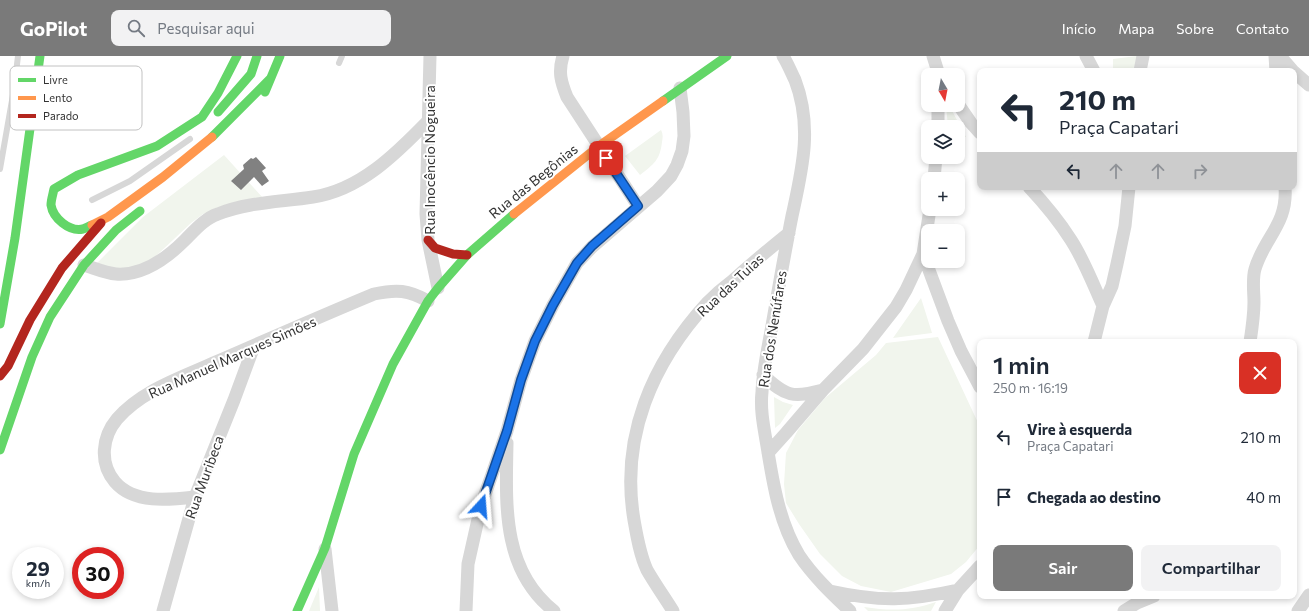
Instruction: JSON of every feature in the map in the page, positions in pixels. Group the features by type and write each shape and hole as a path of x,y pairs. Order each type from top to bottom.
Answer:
{"main road":[{"path":"39,66 40,56"},
{"path":"193,137 202,117 218,93 237,56"},
{"path":"214,118 251,74 257,56"},
{"path":"252,111 265,91 280,56"},
{"name":"Rua das Begônias","path":"297,611 325,548 354,454 394,364 428,301 438,288 467,255 508,218 599,146 680,88 710,62 727,56"},
{"path":"202,117 157,146 78,175 54,189 51,204 60,221 72,229 83,229 108,217 163,178 205,144 270,79"},
{"path":"0,324 15,238 30,130"},
{"path":"0,450 32,357 50,317 84,265 116,230 145,207"},
{"path":"0,376 8,366 30,320 62,268 108,217"},
{"path":"428,240 434,248 453,254 467,255"}],"street":[{"name":"Rua Inocêncio Nogueira","path":"430,56 426,195 428,240 438,288"},
{"path":"563,56 559,74 567,97 638,206"},
{"name":"Rua dos Nenúfares","path":"783,56 788,63 798,88 805,125 805,142 803,164 763,375 761,410 772,480 787,531 799,555 812,572 850,611"},
{"path":"933,56 937,68"},
{"path":"1086,56 1092,68"},
{"path":"1141,68 1143,56"},
{"path":"1274,56 1276,68"},
{"path":"1280,56 1290,68"},
{"path":"466,611 468,564 481,506 507,431 521,380 535,341 553,305 577,263 592,246 657,191 671,176 682,151 684,128 680,88"},
{"path":"963,112 977,130"},
{"path":"84,265 116,274 128,274 146,269 162,260 179,247 199,226 216,214 271,201 314,197 340,190 359,181 386,160 428,121"},
{"path":"1032,190 1042,201 1071,240 1103,306"},
{"path":"1095,339 1103,306 1112,286 1125,226 1129,190"},
{"path":"1251,339 1253,328 1254,271 1258,259 1278,224 1284,206 1285,190"},
{"name":"Rua das Tuias","path":"673,611 647,569 637,540 632,510 630,472 634,438 644,404 655,377 668,353 709,301 789,233"},
{"path":"768,452 823,390 863,349 883,325 906,290 921,258"},
{"path":"928,268 948,321 961,351 977,381"},
{"name":"Rua Manuel Marques Simões","path":"194,497 151,500 120,488 112,478 104,453 108,431 118,418 137,400 162,387 374,294 388,291 403,291 414,293 428,301"},
{"name":"Rua Muribeca","path":"163,611 194,497 234,400 254,346"},
{"path":"763,375 776,387 787,394 806,394 823,390"},
{"path":"507,431 506,501 508,522 513,546 520,566 534,592 554,611"},
{"path":"325,548 332,611"},
{"path":"945,611 958,590 977,569"},
{"path":"829,591 877,600 903,600 958,590"},
{"path":"1298,611 1309,595"},
{"path":"1124,611 1147,599"}],"lane":[{"path":"17,66 18,56"},
{"path":"339,63 342,56"},
{"path":"0,169 10,112"},
{"path":"92,200 130,181 193,137"}],"shaded area":[{"path":"1137,56 1135,68 1113,68 1113,59"},
{"path":"947,112 953,112 957,120 947,120"},
{"path":"661,130 663,139 660,153 656,161 640,175 625,156"},
{"path":"224,155 263,198 203,214 191,223 157,255 144,264 120,271 96,264 143,217"},
{"path":"921,298 932,333 893,338"},
{"path":"938,337 977,421 977,549 966,562 951,574 891,592 861,586 842,576 820,554 786,503 784,484 786,453 798,430 825,398 876,355 886,343"},
{"path":"774,397 793,405 780,424 775,428"},
{"path":"319,587 320,611 309,611"},
{"path":"936,602 931,611 868,611 864,607 909,609"}],"building":[{"path":"256,157 266,168 262,171 269,181 262,186 254,177 241,190 231,181 244,169 243,165 251,158 253,159"}],"traffic: fast":[{"path":"39,66 40,56"},
{"path":"92,225 83,229 78,229 62,223 52,210 51,205 54,189 78,175 157,146 202,117 218,93 237,56"},
{"path":"218,112 251,74 257,56"},
{"path":"265,92 280,56"},
{"path":"663,101 727,56"},
{"path":"212,137 270,79"},
{"path":"0,324 15,238 30,130"},
{"path":"0,450 32,357 50,317 84,265 116,230 140,211"},
{"path":"297,611 325,548 354,454 393,364 428,301 438,288 467,255 514,214"}],"traffic: slow":[{"path":"514,214 599,146 663,101"},
{"path":"92,225 108,217 163,177 212,137"}],"traffic: jam":[{"path":"0,376 8,366 30,320 62,268 101,223"},
{"path":"428,240 435,248 453,254 467,255"}],"route":[{"path":"481,506 507,431 521,380 535,341 553,305 577,263 592,246 638,206 606,158"}]}
